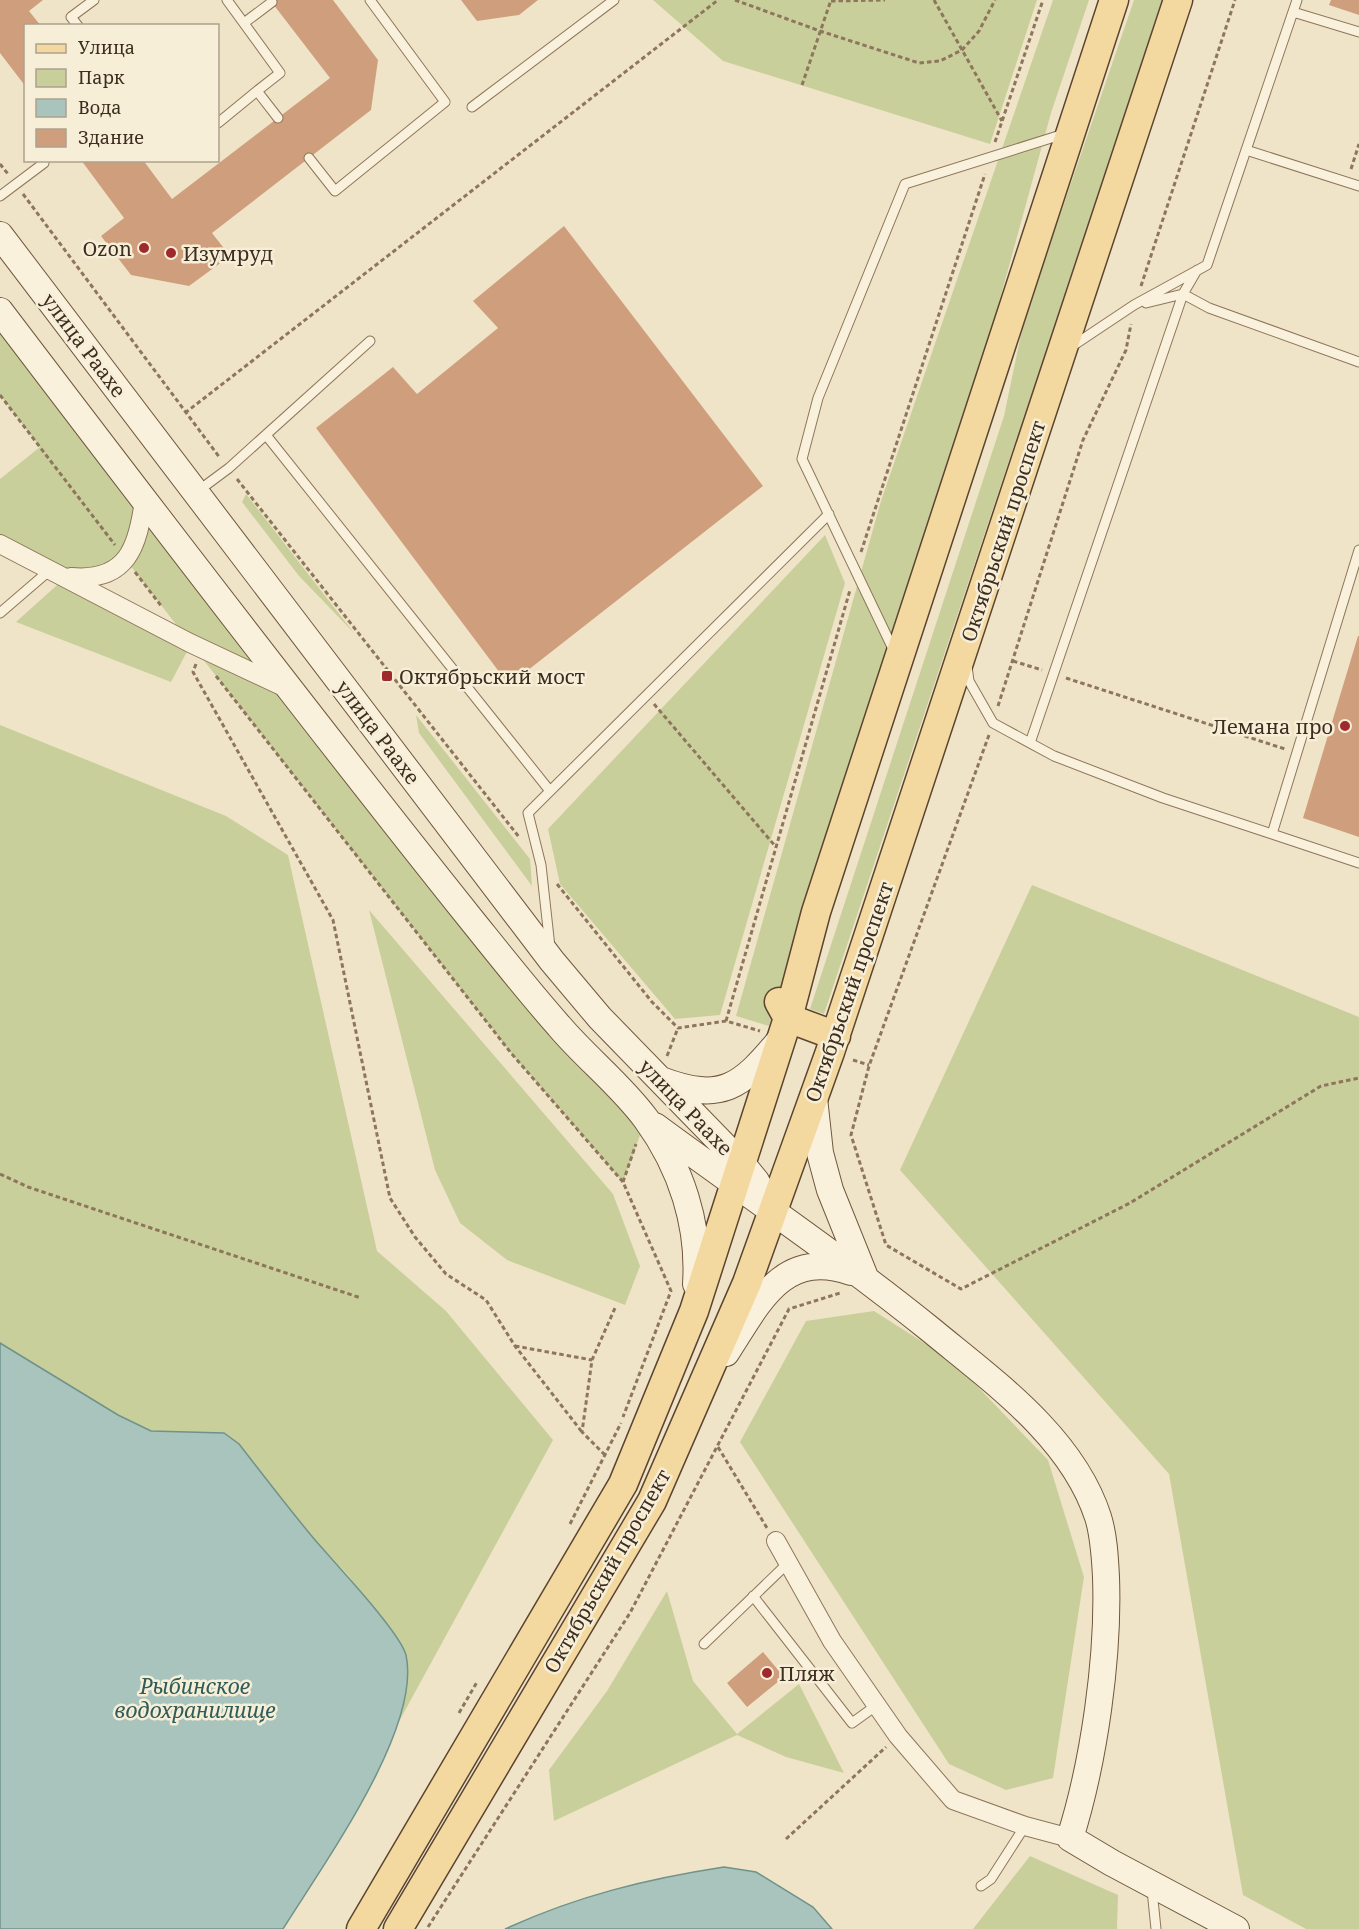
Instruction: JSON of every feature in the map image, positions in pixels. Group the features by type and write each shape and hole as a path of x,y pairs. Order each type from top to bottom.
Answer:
{"main road":[{"path":"658,1079 682,1088 707,1091 730,1086 753,1072 785,1028 777,996 821,846 843,828 1114,0"},
{"name":"Октябрьский проспект","path":"398,1929 652,1501 704,1386 773,1212 836,1036 1178,0"},
{"name":"улица Раахе","path":"0,235 552,961 600,1018 658,1079 739,1175 756,1181 773,1212"},
{"name":"улица Раахе","path":"0,311 288,689 559,1026 645,1119 664,1150 688,1199 698,1252 694,1311"},
{"path":"785,1028 836,1036"},
{"name":"Октябрьский проспект","path":"361,1929 623,1484 694,1311 785,1028"},
{"path":"814,1098 819,1153 856,1284"},
{"path":"645,1119 739,1175"},
{"path":"773,1212 856,1284"},
{"path":"704,1386 767,1290 785,1276 806,1266 831,1265 1007,1393 1046,1432 1078,1472 1099,1518 1105,1557 1108,1627 1084,1783 1070,1838 1236,1929"}],"street":[{"path":"58,573 89,579 106,574 125,559 140,534 144,500"},
{"path":"0,544 190,643 288,689"},
{"path":"776,1541 832,1641 898,1736 953,1800 1025,1826 1070,1838"}],"lane":[{"path":"76,24 71,17 94,0"},
{"path":"219,122 280,73 227,0"},
{"path":"309,158 335,191 445,102 370,0"},
{"path":"472,107 614,0"},
{"path":"1062,353 1134,305 1207,265 1297,0"},
{"path":"244,23 272,2"},
{"path":"1293,12 1359,32"},
{"path":"257,91 278,118"},
{"path":"898,660 802,459 818,398 905,184 1069,132"},
{"path":"1246,150 1359,186"},
{"path":"0,196 44,163"},
{"path":"1030,743 1183,294 1197,270"},
{"path":"1134,305 1183,294 1209,308 1358,359"},
{"path":"196,492 229,468 370,341"},
{"path":"266,435 550,791"},
{"path":"552,961 541,865 528,813 829,514"},
{"path":"1272,834 1359,550"},
{"path":"0,613 58,573"},
{"path":"964,647 969,681 993,723 1054,756 1163,798 1359,863"},
{"path":"704,1644 788,1563"},
{"path":"753,1596 852,1723 877,1705"},
{"path":"981,1886 991,1879 1025,1826"},
{"path":"1152,1883 1156,1929"}],"path":[{"path":"184,412 718,0"},
{"path":"735,0 820,32 919,63 940,61 962,50 979,31 995,0"},
{"path":"802,85 831,0 885,0"},
{"path":"934,0 1002,121"},
{"path":"541,865 652,1002 678,1028 726,1021 876,500 1043,0"},
{"path":"1234,0 1134,305 1125,350 1083,440 993,723 869,1065 851,1135 886,1245 961,1289 1130,1203 1321,1086 1359,1078"},
{"path":"1347,182 1359,144"},
{"path":"0,164 184,412 519,837"},
{"path":"0,395 169,615"},
{"path":"190,643 199,654 193,672 333,920 390,1198 415,1237 446,1274 486,1300 515,1346 582,1432 605,1455"},
{"path":"1013,661 1297,753"},
{"path":"213,672 511,1053 623,1182 671,1291 621,1423 566,1533"},
{"path":"647,696 776,847"},
{"path":"623,1182 645,1119"},
{"path":"0,1174 28,1187 362,1298"},
{"path":"427,1929 630,1613 789,1309 856,1284"},
{"path":"582,1432 592,1360 615,1308"},
{"path":"515,1346 592,1360"},
{"path":"718,1447 776,1541"},
{"path":"786,1839 898,1736"}],"green space":[{"path":"653,0 1037,0 990,144 723,61"},
{"path":"1053,0 1089,0 1051,113 953,470 769,1026 736,1016 881,501"},
{"path":"1134,0 1163,0 824,1014 810,1009 1004,416 1024,320"},
{"path":"0,311 646,1119 623,1182 511,1053 191,644 171,682 16,622 66,577 0,544 0,479 40,447 0,395","holes":["126,560 189,641 68,577"]},
{"path":"246,494 354,633 299,576 242,502"},
{"path":"825,535 845,583 720,1015 675,1019 560,884 548,829"},
{"path":"416,715 530,859 532,886 419,733"},
{"path":"0,725 226,816 288,855 377,1251 446,1311 553,1440 396,1727 407,1682 405,1653 348,1575 315,1540 239,1444 224,1433 151,1431 118,1415 0,1343"},
{"path":"1032,885 1359,1017 1359,1929 1306,1929 1243,1895 1169,1474 900,1170"},
{"path":"369,910 613,1194 640,1266 625,1305 507,1260 460,1223 435,1170"},
{"path":"874,1311 954,1362 1048,1460 1084,1577 1053,1778 1006,1790 949,1764 740,1442 806,1321"},
{"path":"667,1591 693,1681 737,1734 799,1684 844,1773 786,1757 737,1735 554,1821 549,1770 607,1691"},
{"path":"1030,1856 1118,1895 1117,1929 973,1929"}],"water":[{"name":"Рыбинское водохранилище","path":"0,1343 118,1415 151,1431 224,1433 239,1444 305,1528 380,1614 401,1644 406,1655 407,1685 399,1720 384,1758 343,1834 283,1929 0,1929"},
{"path":"724,1867 756,1872 813,1907 832,1929 505,1929 559,1907 612,1890"}],"building":[{"path":"0,0 43,0 29,11 39,24 24,24 24,84 0,53"},
{"path":"270,0 333,0 378,60 371,110 212,233 230,256 189,286 131,275 101,236 124,218 82,162 144,162 172,199 330,78"},
{"path":"461,0 538,0 519,15 477,21"},
{"path":"1331,0 1359,0 1359,15 1329,5"},
{"path":"564,226 763,486 509,685 316,428 393,367 417,394 498,328 473,301"},
{"name":"Лемана про","path":"1359,636 1359,837 1303,818"},
{"path":"763,1652 784,1677 747,1707 727,1683"}],"place":[{"name":"Ozon","path":"144,248"},
{"name":"Изумруд","path":"171,253"},
{"name":"Октябрьский мост","path":"387,676"},
{"name":"Лемана про","path":"1345,726"},
{"name":"Пляж","path":"767,1673"}]}
